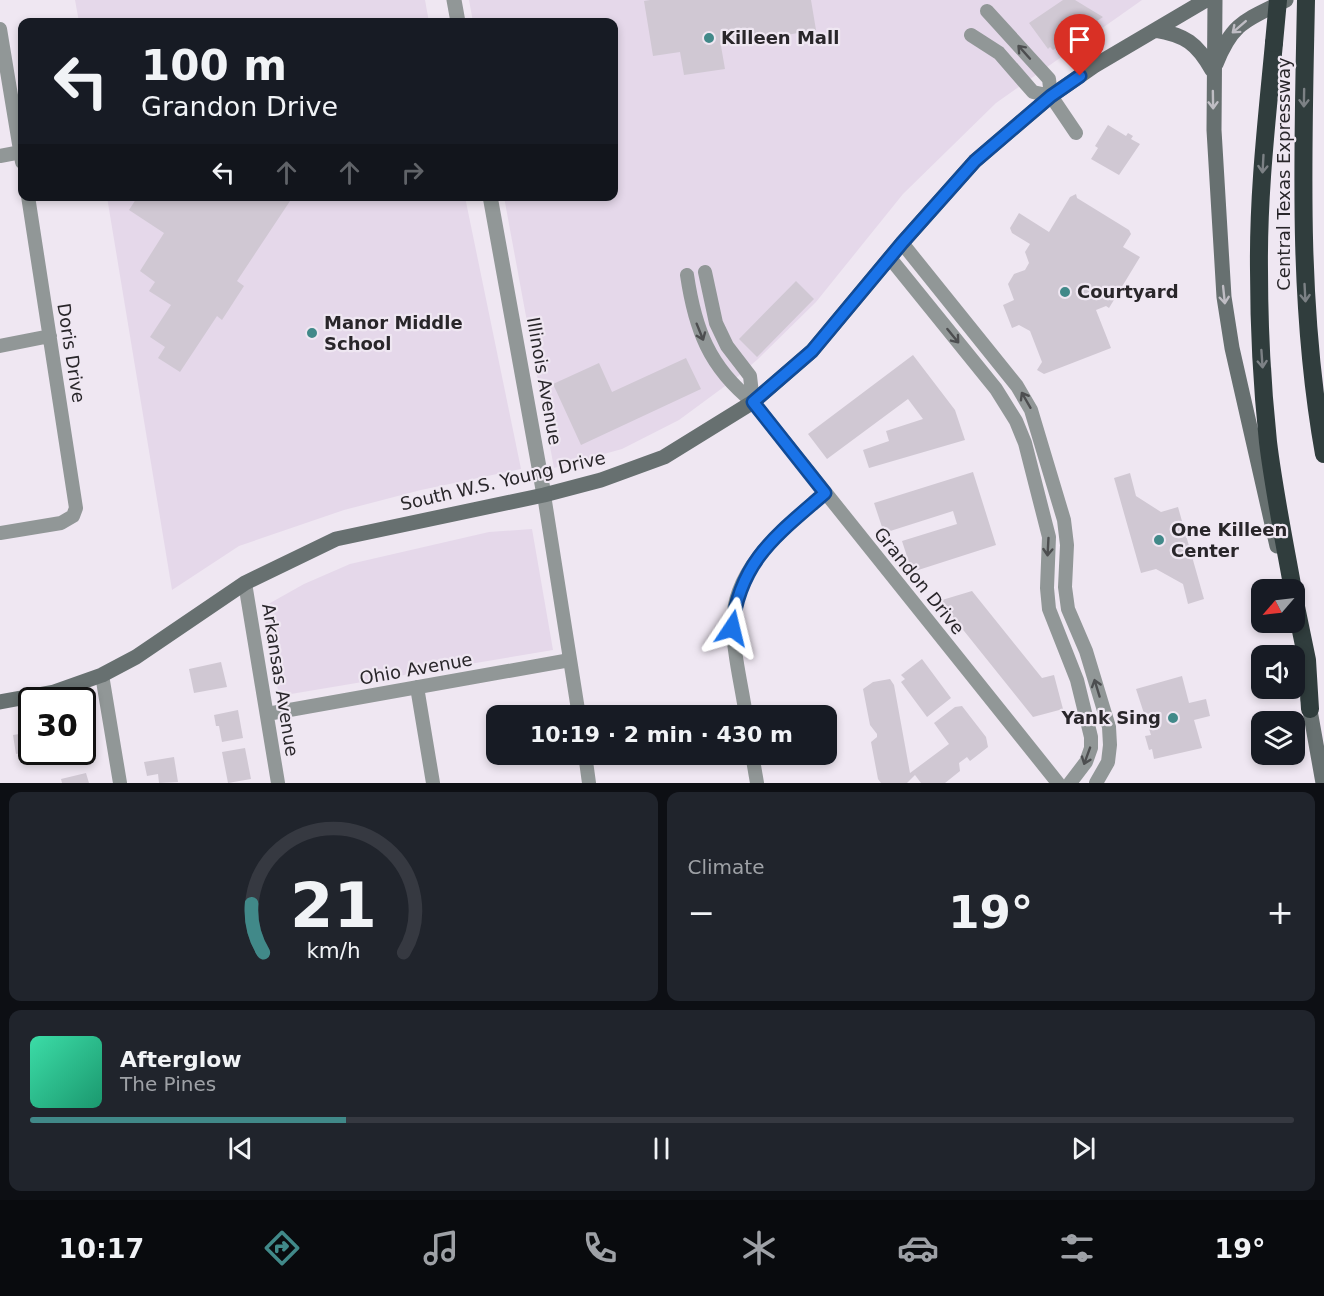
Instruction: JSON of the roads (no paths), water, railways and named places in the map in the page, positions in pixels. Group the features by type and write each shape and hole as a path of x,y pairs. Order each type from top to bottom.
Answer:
{"highway":[{"path":"1278,0 1258,267 1268,441 1291,579"},
{"name":"Central Texas Expressway","path":"1306,0 1302,218 1306,302 1317,412 1324,454"},
{"path":"1301,633 1306,660 1310,709"}],"main road":[{"name":"South W.S. Young Drive","path":"0,702 54,692 102,675 136,657 245,583 336,539 544,495 601,480 664,457 753,402 812,351 902,243 975,161 1051,96 1094,66 1206,0"},
{"path":"1215,0 1214,130 1224,297 1239,379 1284,579"},
{"path":"1213,73 1227,42 1241,23 1286,0"},
{"path":"1155,30 1173,33 1192,43 1204,55 1213,73"},
{"path":"1296,633 1323,783"}],"street":[{"path":"454,0 457,18"},
{"path":"987,11 1049,79 1051,96 1076,133"},
{"path":"0,29 18,134"},
{"path":"971,35 999,53 1033,92 1051,96"},
{"path":"0,156 18,157"},
{"name":"Doris Drive","path":"0,533 61,523 73,516 76,508 29,201"},
{"name":"Illinois Avenue","path":"491,201 544,495 577,705"},
{"path":"902,243 1017,386 1031,410 1064,520 1067,545 1065,587 1068,609 1082,643 1109,728 1108,762 1095,783"},
{"path":"890,258 1008,405 1024,443 1048,537 1049,609 1066,650 1086,718 1091,748 1086,762 1070,783"},
{"path":"705,272 716,323 728,346 750,376 753,402"},
{"name":"Grandon Drive","path":"687,275 698,328 707,347 733,386 753,402 1058,783"},
{"path":"935,314 949,302"},
{"path":"0,345 50,336"},
{"path":"1024,443 1041,438"},
{"path":"744,705 732,628 740,589 758,555 825,493"},
{"path":"1042,509 1058,500"},
{"name":"Arkansas Avenue","path":"245,583 278,783"},
{"path":"1066,650 1082,643"},
{"name":"Ohio Avenue","path":"267,714 570,660"},
{"path":"102,675 120,783"},
{"path":"417,687 433,783"},
{"path":"1086,718 1105,713"},
{"path":"587,765 589,783"},
{"path":"754,765 757,783"}],"place":[{"name":"Killeen Mall","path":"709,38"},
{"name":"Courtyard","path":"1065,292"},
{"name":"Manor Middle School","path":"312,333"},
{"name":"One Killeen Center","path":"1159,540"},
{"name":"Yank Sing","path":"1173,718"}]}
